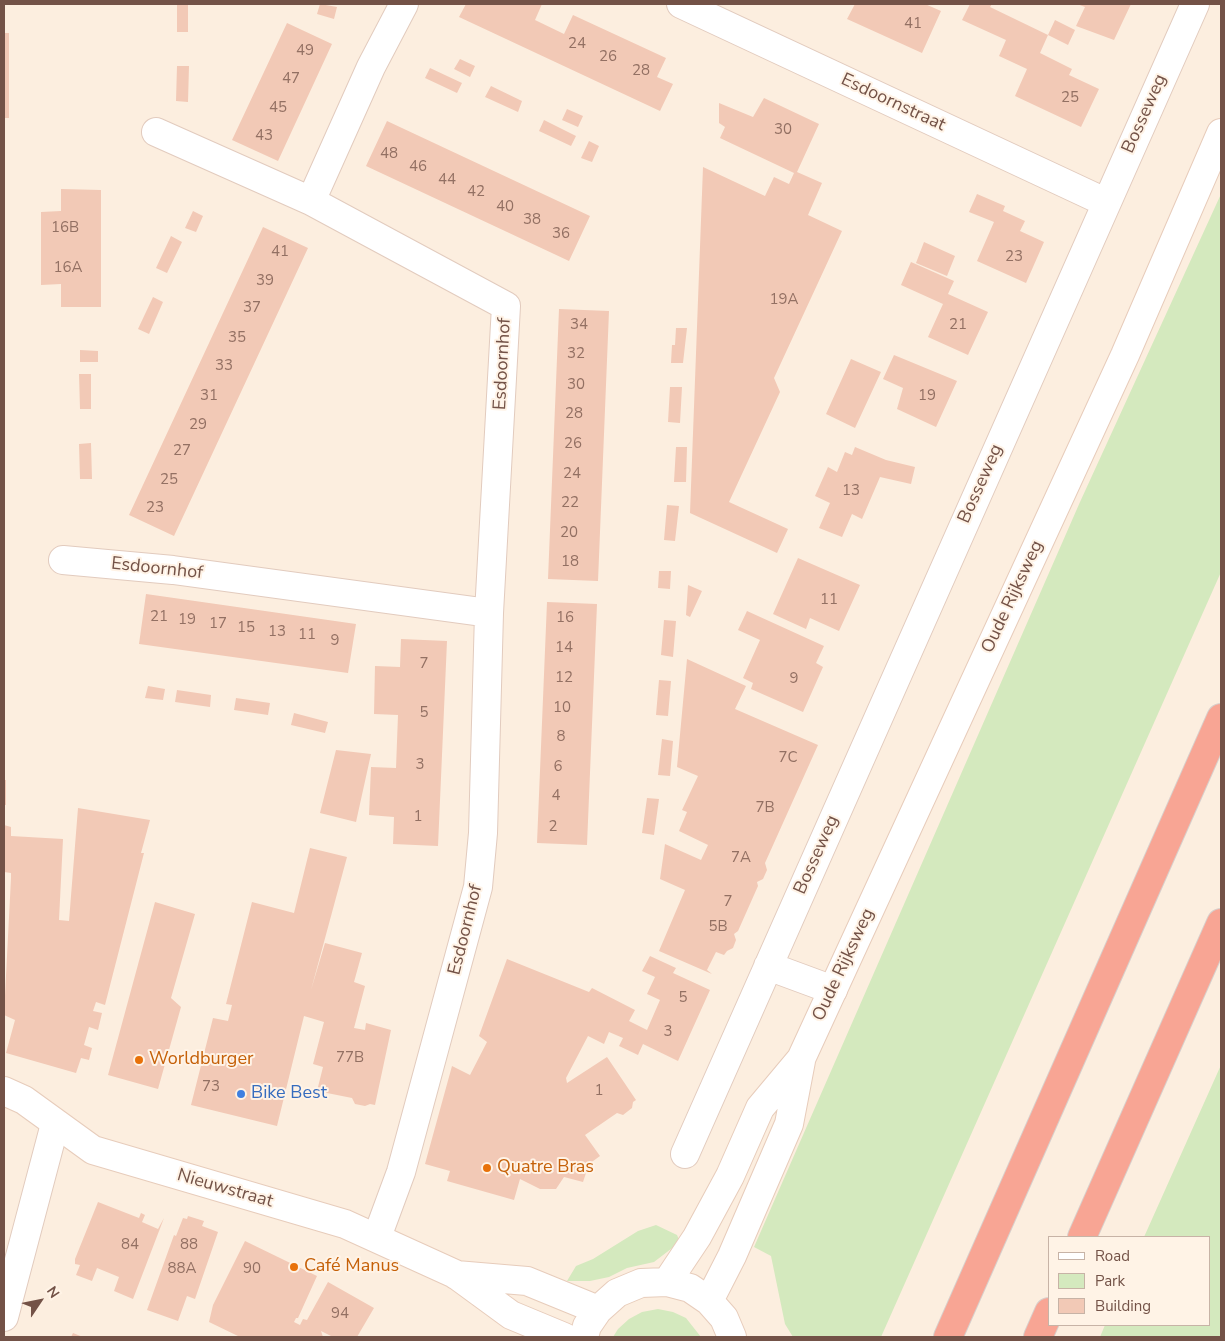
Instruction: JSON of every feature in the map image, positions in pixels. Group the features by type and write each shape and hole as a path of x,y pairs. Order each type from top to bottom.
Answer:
{"highway":[{"path":"948,1337 1221,718"},
{"path":"1082,1236 1221,924"},
{"path":"1038,1337 1048,1314"}],"street":[{"path":"311,202 371,67 404,4"},
{"name":"Esdoornstraat","path":"681,4 1105,202"},
{"name":"Bosseweg","path":"685,1154 1105,202 1195,4"},
{"name":"Esdoornhof","path":"156,132 311,202 506,306 490,613 484,833 478,887 401,1172 377,1237"},
{"name":"Oude Rijksweg","path":"709,1301 732,1256 789,1124 801,1059 1125,355 1221,133"},
{"name":"Esdoornhof","path":"63,560 173,570 490,613"},
{"path":"768,966 833,990"},
{"name":"Oude Rijksweg","path":"667,1282 701,1231 730,1176 760,1108 801,1059"},
{"name":"Nieuwstraat","path":"4,1091 24,1100 93,1150 345,1224 377,1237 454,1274 511,1315 564,1337"},
{"path":"4,1318 55,1124"},
{"name":"Nieuwstraat","path":"454,1274 527,1281 598,1310"},
{"path":"584,1337 587,1326 598,1310 617,1293 641,1283 667,1282 690,1288 709,1301 724,1318 732,1337"}],"green space":[{"path":"1221,194 1221,572 881,1337 793,1337 785,1324 771,1256 754,1247 1080,502"},
{"path":"1221,1065 1221,1337 1100,1337 1105,1326 1210,1326 1210,1236 1144,1236"},
{"path":"656,1225 677,1235 680,1242 654,1262 627,1268 609,1277 590,1281 567,1281 576,1266 593,1259 638,1231"},
{"path":"658,1309 673,1312 686,1318 701,1337 613,1337 618,1329 629,1319 642,1312"}],"building":[{"path":"177,4 188,4 188,32 177,32"},
{"path":"320,4 337,7 334,19 317,14"},
{"path":"466,4 542,4 535,20 564,34 573,15 666,58 657,77 673,84 660,111 459,17"},
{"path":"855,4 925,4 941,11 922,53 847,19"},
{"path":"970,4 992,4 990,7 1048,35 1040,53 1072,69 1069,75 1099,89 1081,127 1015,96 1027,69 999,56 1006,40 962,20"},
{"path":"1077,4 1131,4 1114,40 1076,26 1085,7"},
{"path":"1055,20 1075,30 1068,45 1048,35"},
{"path":"287,23 332,44 278,161 232,140"},
{"path":"4,33 9,33 9,118 4,118"},
{"path":"460,59 475,66 470,77 454,69"},
{"path":"177,66 189,66 188,102 176,101"},
{"path":"430,68 462,83 457,93 425,78"},
{"path":"491,86 522,101 518,112 485,97"},
{"path":"764,98 819,124 797,172 822,183 808,215 842,231 774,378 780,392 729,502 788,529 777,553 690,513 703,167 765,196 774,177 789,184 794,173 720,138 725,127 719,123 719,103 753,117"},
{"path":"567,109 583,116 578,127 562,120"},
{"path":"544,120 576,136 571,146 539,131"},
{"path":"387,121 590,216 569,261 366,166"},
{"path":"589,141 599,146 592,162 581,158"},
{"path":"61,189 101,190 101,307 61,307 61,284 41,285 41,212 61,211"},
{"path":"977,194 1005,206 1003,211 1025,221 1020,231 1044,242 1026,283 977,261 994,222 969,212"},
{"path":"193,211 203,216 196,232 185,228"},
{"path":"263,227 308,248 174,536 129,515"},
{"path":"171,236 182,242 167,273 156,268"},
{"path":"924,242 955,256 947,276 916,263"},
{"path":"911,262 954,281 948,294 988,312 968,355 928,337 943,304 901,285"},
{"path":"153,297 163,302 149,334 138,329"},
{"path":"559,309 609,311 598,581 548,579"},
{"path":"676,328 687,328 683,363 671,363 672,345 675,345"},
{"path":"80,350 98,351 98,362 80,362"},
{"path":"894,355 957,381 936,427 897,409 903,388 883,379"},
{"path":"851,359 881,372 855,428 826,414"},
{"path":"79,374 91,374 91,409 80,409"},
{"path":"670,387 682,387 680,423 668,422"},
{"path":"91,443 92,479 80,479 79,444"},
{"path":"676,447 687,447 686,482 674,482"},
{"path":"855,447 886,460 915,467 911,484 880,477 862,519 852,514 842,537 819,528 830,503 815,496 828,467 837,472 845,452 852,455"},
{"path":"667,505 679,506 675,541 664,540"},
{"path":"798,558 860,585 839,631 810,618 806,629 773,614"},
{"path":"659,571 671,571 670,589 658,588"},
{"path":"688,585 702,591 690,617 686,615"},
{"path":"146,594 356,624 348,673 139,644"},
{"path":"547,602 597,604 587,845 537,843"},
{"path":"747,611 824,646 816,663 823,667 803,712 751,689 753,683 743,678 760,640 738,630"},
{"path":"664,620 676,621 673,657 661,655"},
{"path":"401,639 447,641 438,846 393,844 394,817 369,815 371,767 396,768 398,715 374,714 375,666 400,667"},
{"path":"687,659 746,686 735,709 818,745 765,863 767,870 763,879 757,882 758,886 738,931 734,934 736,940 733,948 724,955 716,952 707,970 712,974 659,951 685,890 660,879 665,844 701,860 708,845 679,831 687,812 682,810 698,776 677,767"},
{"path":"659,680 671,681 668,716 656,715"},
{"path":"148,686 165,689 163,700 145,698"},
{"path":"177,690 211,695 210,707 175,702"},
{"path":"236,698 270,703 268,715 234,710"},
{"path":"294,713 328,722 325,733 291,725"},
{"path":"662,739 673,741 670,776 658,775"},
{"path":"336,750 371,754 356,822 320,813"},
{"path":"4,780 6,780 6,805 4,805"},
{"path":"647,798 659,799 654,835 642,833"},
{"path":"78,808 150,820 141,853 144,853 105,1005 96,1002 93,1011 102,1013 98,1030 89,1027 84,1045 92,1048 89,1060 81,1058 76,1073 6,1053 15,1020 4,1015 11,873 4,872 4,825 11,827 11,836 63,839 59,920 69,921"},
{"path":"310,848 347,857 311,990 325,943 362,953 354,982 365,986 354,1028 365,1030 366,1023 391,1030 375,1105 355,1104 352,1098 317,1091 323,1067 313,1064 324,1022 304,1016 277,1126 191,1105 213,1018 228,1021 232,1005 226,1004 252,902 294,913"},
{"path":"155,902 195,914 171,998 181,1007 158,1089 108,1075"},
{"path":"650,956 676,968 673,973 710,990 678,1061 643,1044 638,1055 619,1046 623,1038 609,1032 604,1044 588,1036 566,1078 567,1083 607,1057 636,1100 633,1102 632,1108 623,1115 617,1113 585,1135 600,1156 589,1164 583,1182 564,1177 556,1189 540,1189 520,1179 514,1200 447,1181 450,1171 425,1164 452,1066 470,1075 487,1042 479,1036 507,959 589,992 592,988 635,1010 629,1021 647,1030 660,1000 647,994 655,977 642,971"},
{"path":"98,1202 139,1218 141,1213 145,1215 142,1222 158,1229 164,1218 133,1299 114,1291 119,1277 97,1268 92,1281 76,1275 80,1265 75,1264 75,1259"},
{"path":"188,1216 204,1221 202,1226 218,1232 195,1299 187,1296 178,1321 147,1310 174,1235 176,1236 183,1218 187,1219"},
{"path":"245,1241 317,1276 298,1318 294,1322 300,1325 303,1319 307,1320 328,1282 374,1308 357,1337 333,1337 321,1331 323,1337 240,1337 209,1322 213,1305"},
{"path":"73,1333 83,1337 71,1337"}],"place":[{"name":"Worldburger","path":"139,1060"},
{"name":"Bike Best","path":"241,1094"},
{"name":"Quatre Bras","path":"487,1168"},
{"name":"Café Manus","path":"294,1267"}]}
